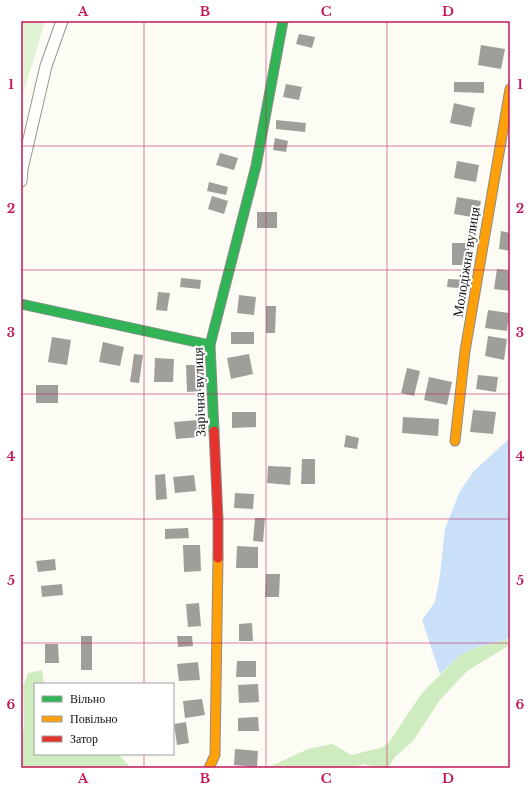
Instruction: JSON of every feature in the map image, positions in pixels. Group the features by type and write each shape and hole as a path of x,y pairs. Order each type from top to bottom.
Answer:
{"street":[{"path":"21,181 22,169 46,66 62,21"},
{"name":"Зарічна вулиця","path":"209,768 215,755 218,519 210,345 256,166 283,21"},
{"name":"Молодіжна вулиця","path":"455,441 466,351 510,89"},
{"path":"21,304 210,345"}],"green space":[{"path":"21,21 45,21 21,101"},
{"path":"507,639 508,646 467,671 440,700 413,741 395,757 388,768 380,768 364,764 350,768 269,768 308,749 332,744 352,755 383,747 389,742 422,693 459,656 474,648"},
{"path":"42,670 44,683 34,683 34,755 119,755 131,768 21,768 21,742 24,726 23,687 28,673"}],"water":[{"path":"510,438 510,635 507,639 474,648 459,656 440,674 422,620 435,602 440,575 445,529 460,491 474,471"}],"building":[{"path":"299,34 315,37 312,48 296,44"},
{"path":"481,45 505,49 501,69 478,65"},
{"path":"454,82 484,82 484,93 454,92"},
{"path":"286,84 302,87 299,100 283,97"},
{"path":"454,103 475,108 471,127 450,123"},
{"path":"276,120 306,123 305,132 276,129"},
{"path":"275,138 288,141 286,152 273,150"},
{"path":"220,153 238,158 234,170 216,165"},
{"path":"457,161 479,165 476,182 454,178"},
{"path":"209,182 228,187 226,195 207,191"},
{"path":"212,196 228,201 224,214 208,209"},
{"path":"457,197 481,201 478,218 454,214"},
{"path":"257,212 277,212 277,228 257,228"},
{"path":"501,231 510,233 510,251 499,249"},
{"path":"452,243 469,243 469,265 452,265"},
{"path":"497,269 510,271 510,291 494,289"},
{"path":"181,278 201,280 200,289 180,287"},
{"path":"448,279 469,280 468,289 447,287"},
{"path":"158,292 170,293 167,311 156,310"},
{"path":"239,295 256,297 254,315 237,313"},
{"path":"266,306 276,306 275,333 266,333"},
{"path":"488,310 509,313 507,331 485,328"},
{"path":"231,332 254,332 254,344 231,344"},
{"path":"488,336 507,339 504,360 485,356"},
{"path":"52,337 71,340 67,365 48,362"},
{"path":"103,342 124,347 120,366 99,362"},
{"path":"134,354 143,355 139,383 130,382"},
{"path":"249,354 253,374 231,379 227,358"},
{"path":"155,358 174,359 173,382 154,382"},
{"path":"186,365 200,365 201,391 187,392"},
{"path":"407,368 420,371 414,396 401,393"},
{"path":"478,375 498,377 496,392 476,389"},
{"path":"429,377 452,382 447,405 424,400"},
{"path":"36,385 58,385 58,403 36,403"},
{"path":"473,410 496,412 493,434 470,432"},
{"path":"232,412 256,412 256,427 232,428"},
{"path":"403,417 439,419 438,436 402,433"},
{"path":"198,420 200,437 176,439 174,422"},
{"path":"346,435 359,438 357,449 344,447"},
{"path":"302,459 315,459 315,484 301,484"},
{"path":"268,466 291,467 290,485 267,483"},
{"path":"165,474 167,499 156,500 155,475"},
{"path":"194,475 196,491 175,493 173,477"},
{"path":"235,493 254,494 253,509 234,508"},
{"path":"255,518 265,518 263,542 253,541"},
{"path":"188,528 189,538 165,539 165,529"},
{"path":"183,545 200,545 201,571 184,572"},
{"path":"237,546 258,547 258,568 236,568"},
{"path":"55,559 56,570 38,572 36,561"},
{"path":"266,574 280,574 279,597 265,597"},
{"path":"62,584 63,595 42,597 41,586"},
{"path":"199,603 201,626 188,627 186,604"},
{"path":"252,623 253,641 239,641 239,624"},
{"path":"81,636 92,636 92,670 81,670"},
{"path":"177,636 192,636 193,646 178,647"},
{"path":"45,644 58,644 59,663 45,663"},
{"path":"237,661 256,661 256,677 236,677"},
{"path":"198,662 200,680 179,681 177,664"},
{"path":"258,684 259,702 239,703 238,685"},
{"path":"202,699 205,715 185,718 183,701"},
{"path":"258,717 259,731 238,731 238,718"},
{"path":"186,722 189,743 177,745 174,724"},
{"path":"235,749 258,751 257,767 234,765"}],"traffic: fast":[{"path":"214,431 210,345 256,166 283,21"},
{"path":"21,304 210,345"}],"traffic: slow":[{"path":"455,441 465,351 510,89"},
{"path":"209,768 215,755 218,558"}],"traffic: jam":[{"path":"214,431 218,519 218,558"}]}
